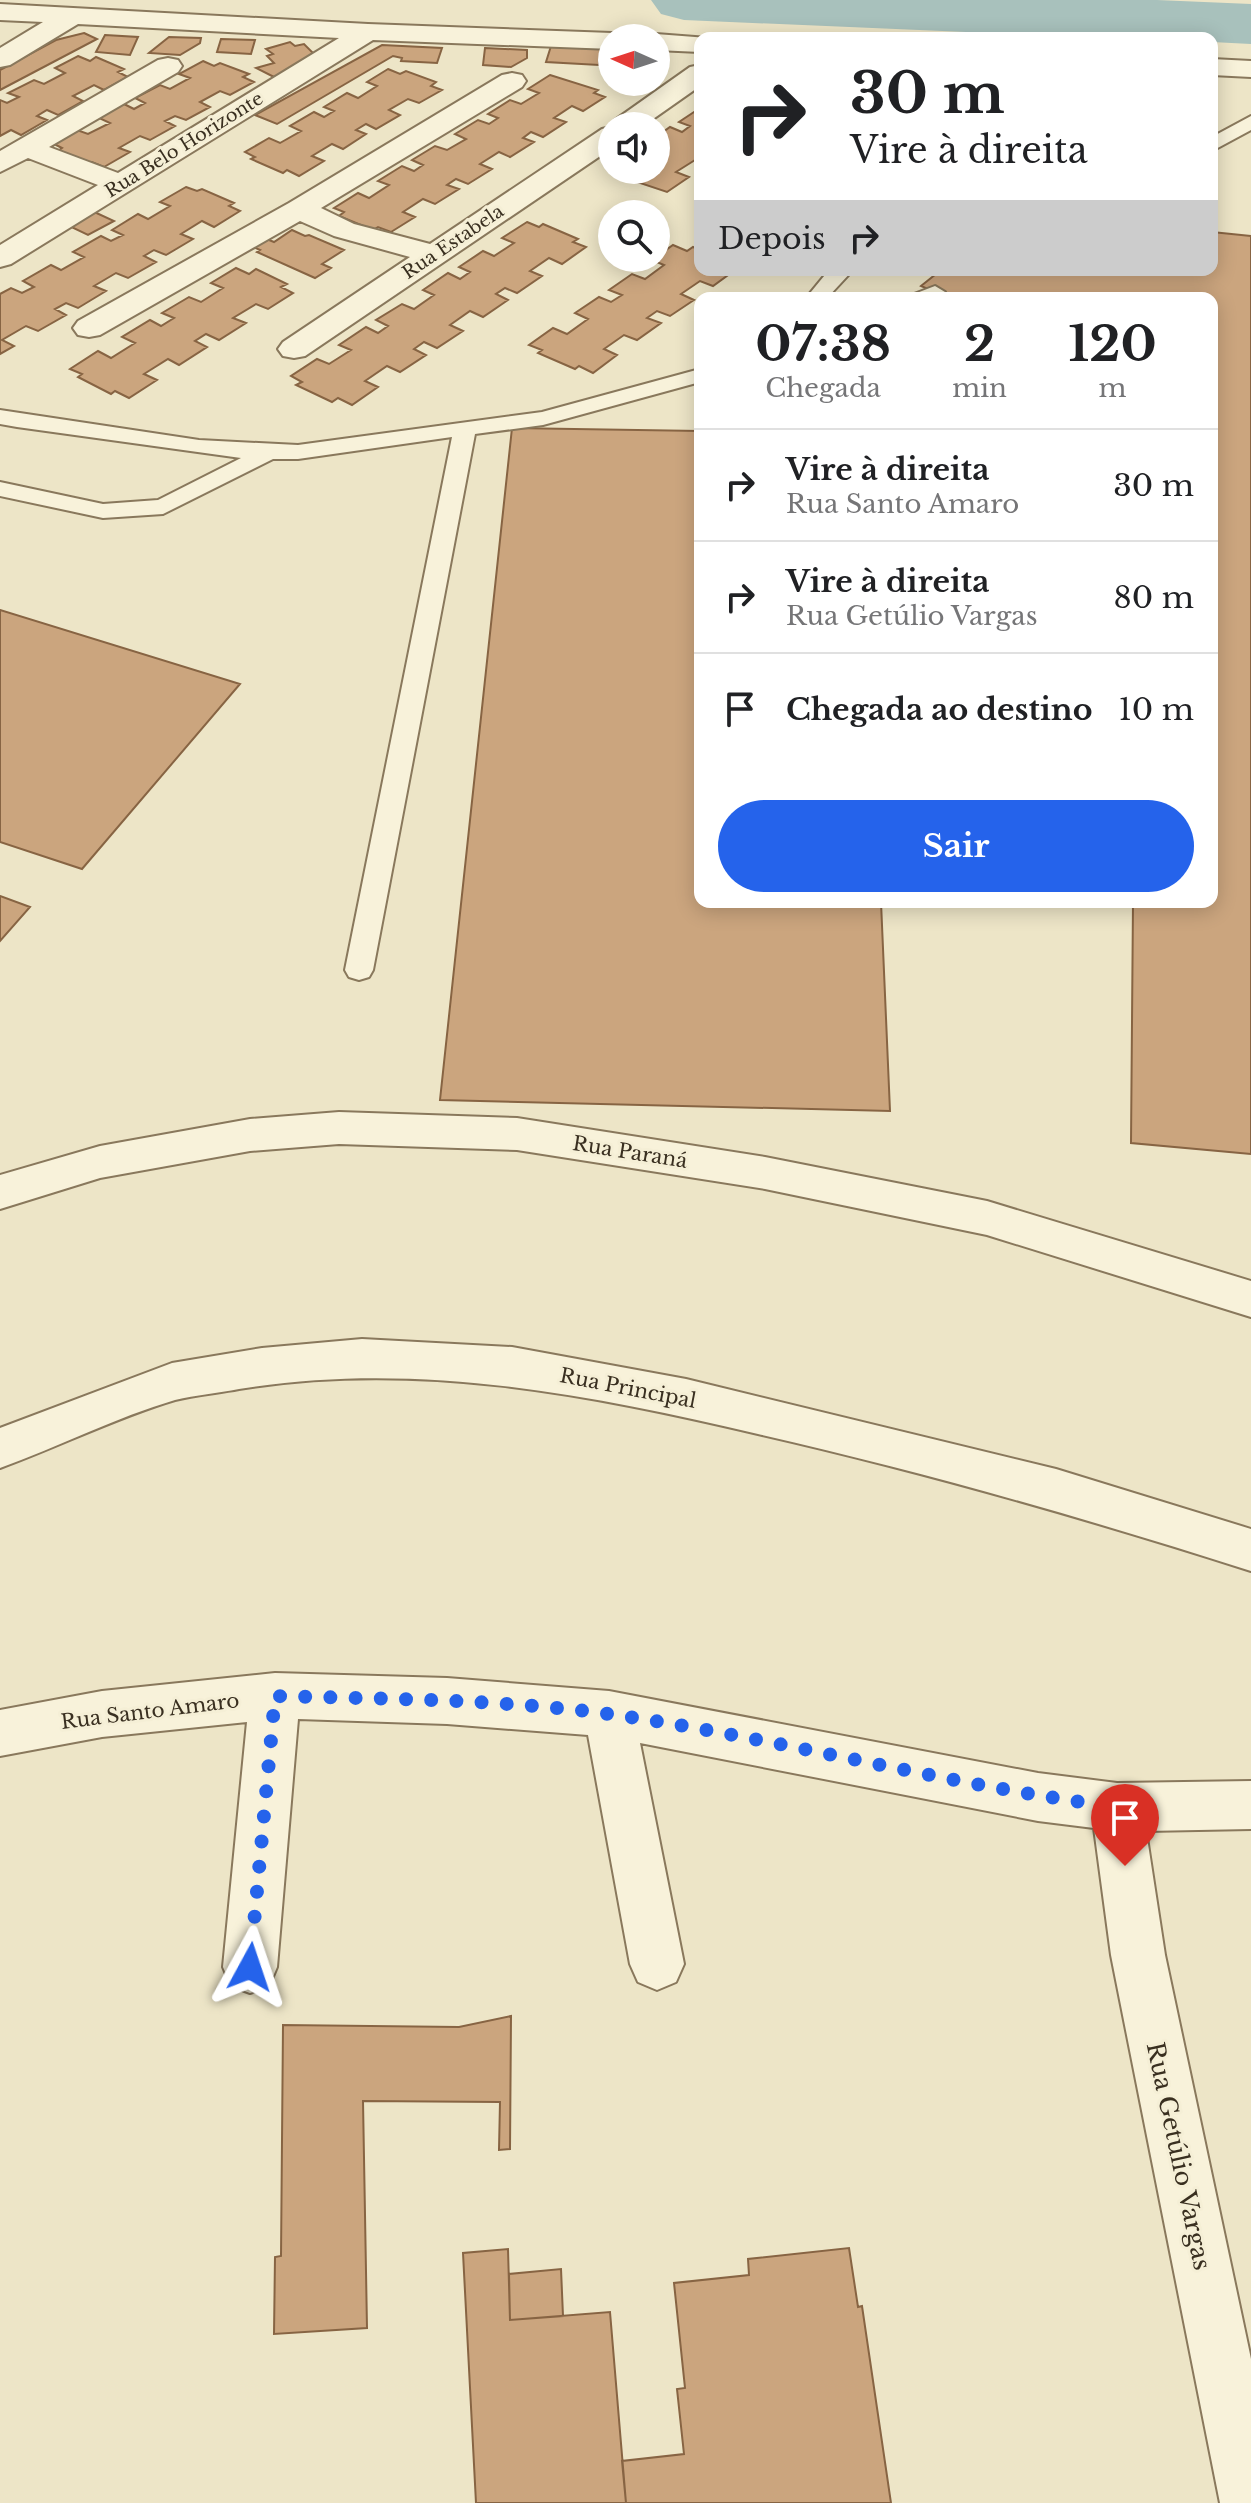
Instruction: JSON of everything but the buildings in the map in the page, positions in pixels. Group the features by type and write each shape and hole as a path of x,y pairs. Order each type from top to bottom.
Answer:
{"street":[{"path":"0,12 73,16 279,13 368,32 598,40"},
{"path":"0,59 73,16"},
{"name":"Rua Belo Horizonte","path":"0,258 368,32"},
{"path":"670,43 694,44"},
{"path":"0,163 168,66"},
{"path":"1218,67 1251,69"},
{"path":"645,112 694,77"},
{"path":"89,328 299,209 512,81"},
{"name":"Rua Estabela","path":"294,349 598,144"},
{"path":"27,148 121,184"},
{"path":"299,209 344,230 433,254"},
{"name":"Rua Paraná","path":"0,1192 100,1162 250,1135 339,1128 517,1134 765,1173 987,1218 1251,1299"},
{"name":"Rua Principal","path":"0,1448 172,1382 247,1369 315,1360 362,1358 512,1366 686,1398 814,1427 1056,1489 1251,1550"},
{"path":"250,1967 275,1696"},
{"name":"Rua Santo Amaro","path":"0,1733 102,1714 275,1696 447,1701 609,1714 1038,1797 1117,1807 1251,1805"},
{"path":"609,1714 657,1964"},
{"name":"Rua Getúlio Vargas","path":"1117,1807 1138,1955 1251,2503"}],"lane":[{"path":"1218,121 1251,122 1218,142"},
{"path":"1218,147 1238,150"},
{"path":"821,292 834,276"},
{"path":"0,417 32,424 266,454 543,418 694,377"},
{"path":"359,970 465,430"},
{"path":"0,489 103,511 163,507 266,454"}],"waterway":[{"path":"684,0 1251,24"}],"route":[{"path":"250,1967 275,1696 447,1701 609,1714 932,1774 1038,1797 1117,1807 1125,1866"}]}
